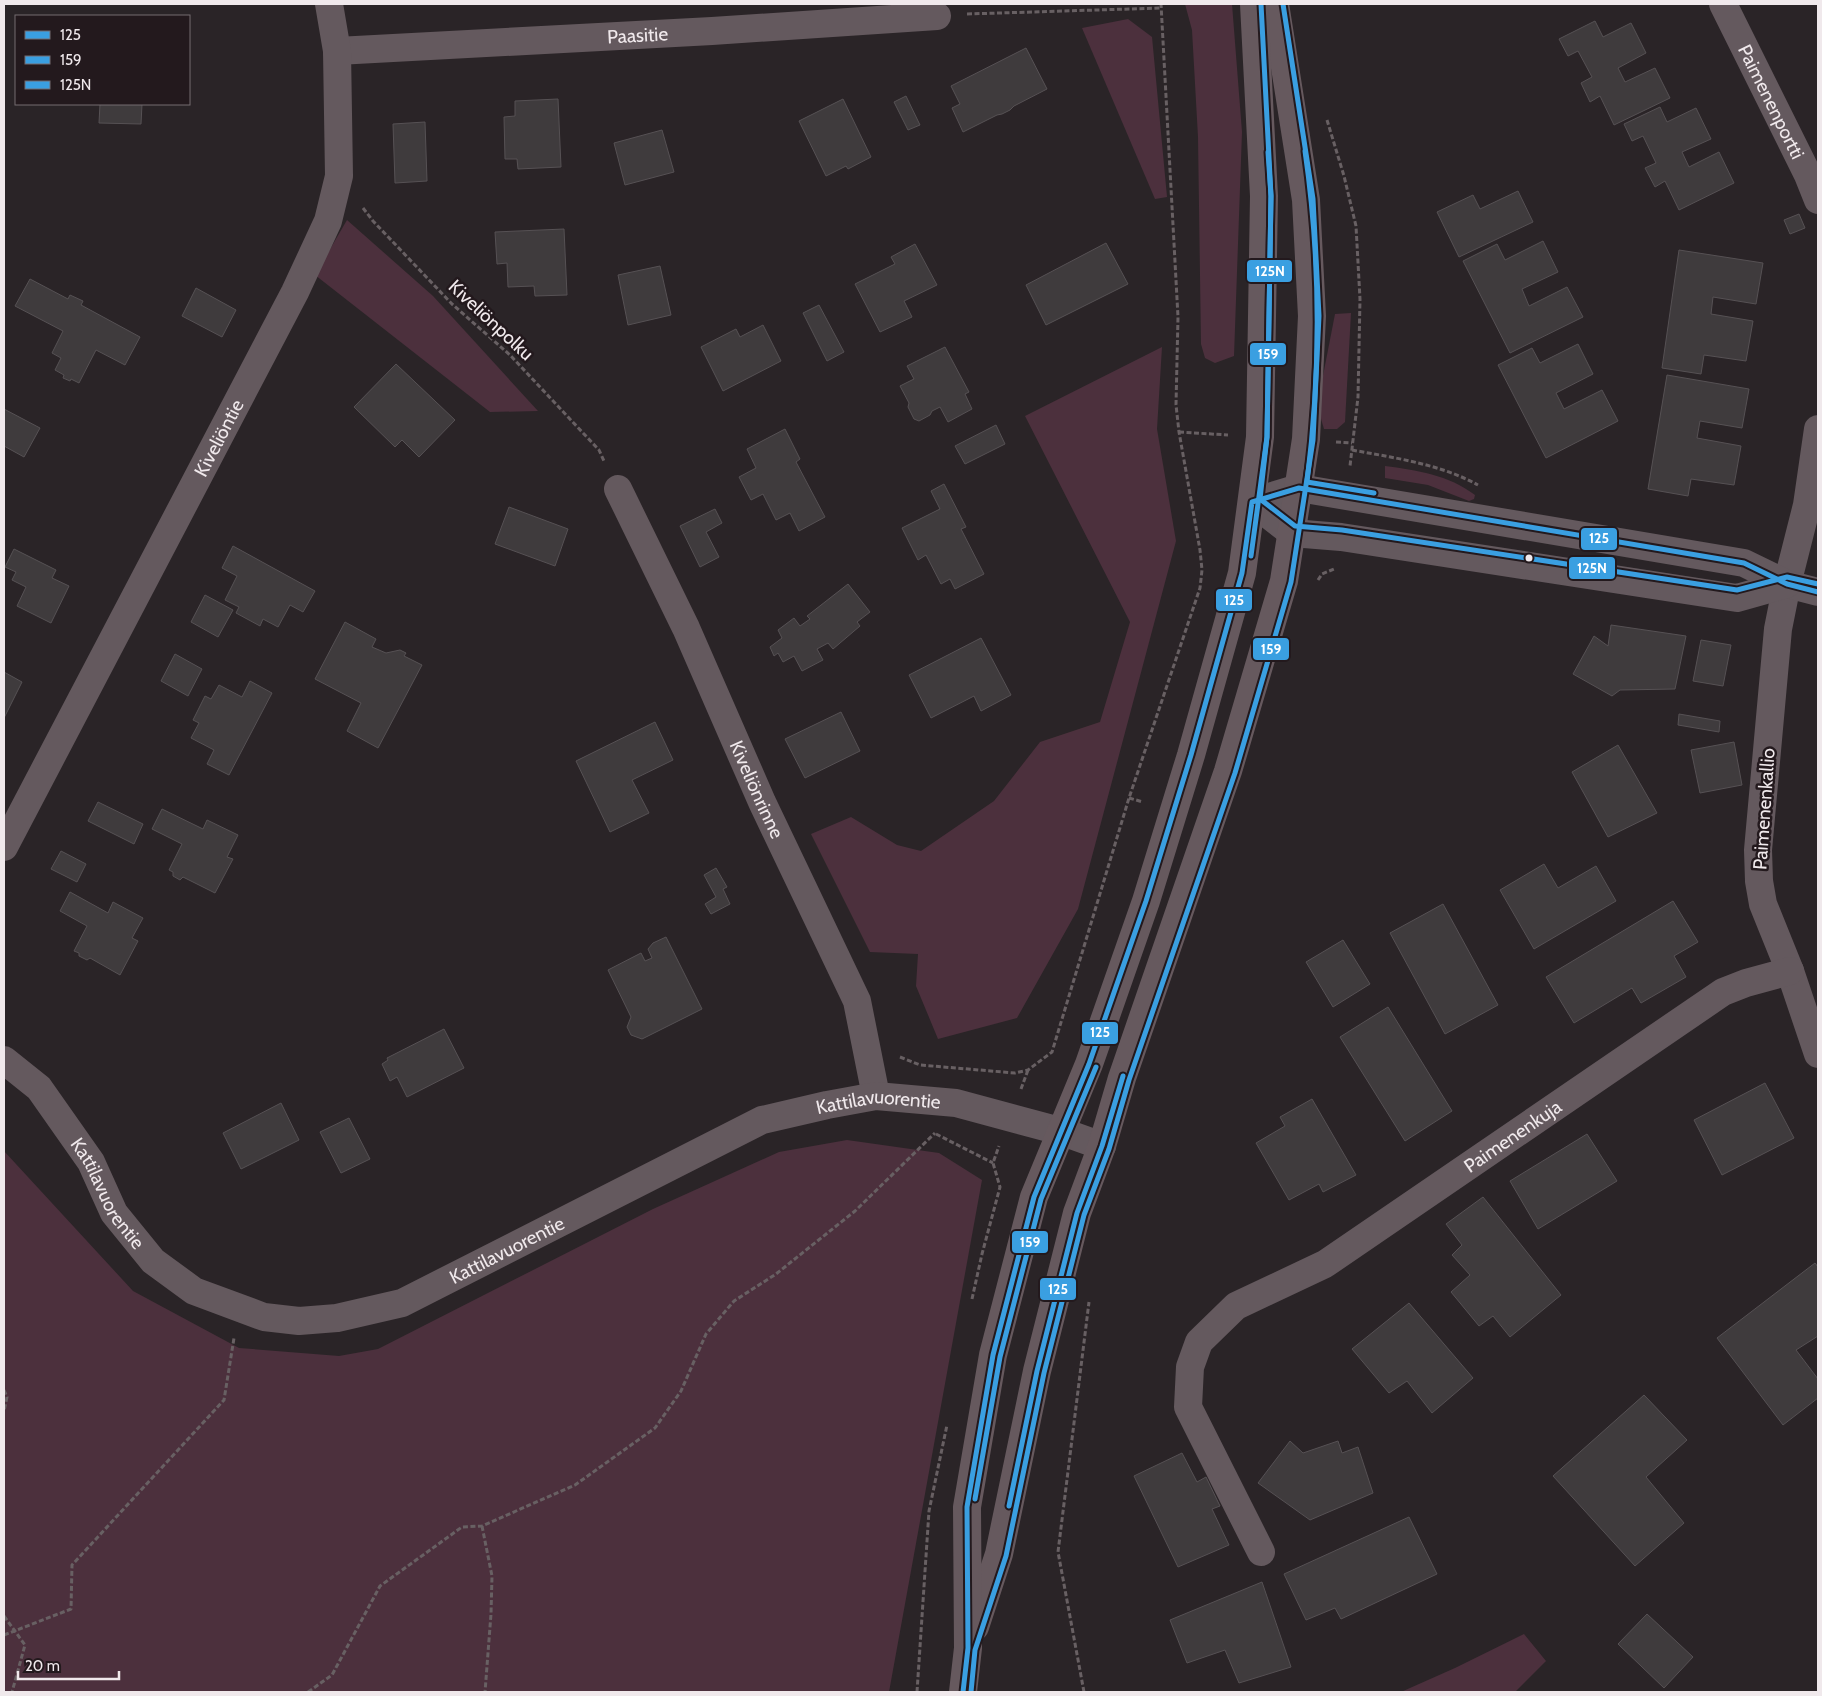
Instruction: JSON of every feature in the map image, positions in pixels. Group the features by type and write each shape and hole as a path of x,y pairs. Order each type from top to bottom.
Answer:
{"main road":[{"path":"963,1692 968,1648 966,1508 993,1355 1034,1197 1089,1064 1146,901 1191,755 1242,573 1260,437 1264,196 1254,4"},
{"path":"968,1648 999,1554 1037,1371 1077,1213 1102,1146 1122,1078 1228,771 1284,581 1306,440 1312,316 1306,200 1275,4"}],"street":[{"name":"Kiveliöntie","path":"4,847 295,292 328,221 340,176 337,51 329,4"},
{"name":"Paimenenportti","path":"1723,4 1818,200"},
{"name":"Paasitie","path":"337,51 712,31 938,16"},
{"path":"1786,584 1807,504 1818,429"},
{"path":"1252,502 1298,488 1744,563 1786,584 1818,592"},
{"name":"Kiveliönrinne","path":"618,489 686,628 762,802 856,1002 876,1096"},
{"path":"1252,502 1292,533 1341,537 1737,598 1786,584"},
{"name":"Paimenenkallio","path":"1786,584 1778,629 1758,850 1759,881 1763,904 1790,972 1818,1054"},
{"name":"Paimenenkuja","path":"1261,1552 1188,1407 1190,1366 1199,1342 1236,1306 1325,1264 1723,992 1746,983 1790,972"},
{"name":"Kattilavuorentie","path":"4,1060 39,1088 91,1162 114,1213 153,1261 194,1291 264,1317 299,1321 337,1318 402,1303 762,1120 827,1105 876,1096 956,1103 1060,1131 1102,1146"}],"path":[{"path":"868,1055 899,1057 920,1065 1015,1073 1028,1070 1052,1052 1129,798 1200,588 1202,570 1176,406 1178,317 1161,6 938,16"},
{"path":"1327,119 1356,226 1360,298 1358,397 1350,467"},
{"name":"Kiveliönpolku","path":"340,176 373,221 452,304 510,354 599,450 618,489"},
{"path":"1179,432 1234,436"},
{"path":"1330,441 1352,443"},
{"path":"1314,586 1322,574 1334,570 1337,561"},
{"path":"1129,798 1145,803"},
{"path":"926,1132 935,1133 993,1163"},
{"path":"308,1692 332,1675 380,1586 462,1527 482,1526 575,1485 654,1428 680,1392 706,1334 734,1301 776,1274 855,1211 935,1133"},
{"path":"1084,1692 1058,1552 1089,1301"},
{"path":"4,1635 71,1609 72,1565 224,1400 235,1330 241,1308"},
{"path":"4,1390 7,1396 4,1411"},
{"path":"482,1526 492,1576 485,1692"},
{"path":"4,1616 25,1645 12,1692"}],"shaded area":[{"path":"1185,4 1232,4 1242,132 1234,356 1215,363 1205,358 1201,344 1198,137 1192,30"},
{"path":"1128,19 1152,37 1167,197 1155,199 1082,28"},
{"path":"347,220 433,296 538,411 490,412 315,275"},
{"path":"1351,313 1345,422 1337,429 1324,429 1319,412 1321,386 1335,314"},
{"path":"1162,347 1157,429 1176,541 1078,909 1017,1018 938,1039 916,986 918,954 870,952 811,834 851,817 897,845 921,851 994,801 1040,742 1100,722 1130,622 1025,416"},
{"path":"1385,466 1432,474 1443,478 1465,488 1475,495 1474,499 1469,501 1428,485 1385,478"},
{"path":"847,1140 939,1153 982,1180 889,1692 4,1692 4,1151 133,1291 239,1348 339,1356 378,1349 653,1209 779,1152"},
{"path":"1524,1634 1546,1661 1515,1692 1401,1692 1455,1668"}],"building":[{"path":"1595,21 1603,37 1631,23 1646,53 1618,68 1625,82 1655,68 1670,98 1614,125 1600,96 1590,102 1581,83 1592,77 1578,51 1568,56 1559,39"},
{"path":"1026,48 1047,89 1014,106 1010,110 963,132 952,108 960,104 951,86"},
{"path":"906,96 920,125 908,130 894,102"},
{"path":"558,99 561,167 518,169 517,159 505,159 504,117 515,116 515,101"},
{"path":"843,99 871,157 848,169 846,166 826,176 799,121"},
{"path":"100,105 142,105 141,124 99,123"},
{"path":"1660,107 1667,122 1696,108 1711,139 1682,152 1689,167 1719,152 1734,183 1679,210 1665,181 1655,187 1645,168 1656,163 1643,136 1632,141 1624,124"},
{"path":"425,122 427,181 395,183 393,124"},
{"path":"662,130 674,172 625,185 614,143"},
{"path":"1518,191 1533,222 1459,257 1437,212 1473,195 1480,209"},
{"path":"1799,214 1805,228 1790,234 1784,220"},
{"path":"564,229 567,295 535,296 534,286 508,287 507,263 497,264 495,232"},
{"path":"1543,241 1558,272 1522,289 1529,306 1567,287 1583,317 1510,353 1463,261 1497,244 1505,260"},
{"path":"1106,243 1128,284 1046,325 1026,285"},
{"path":"915,244 937,285 904,301 912,317 880,332 855,284 895,264 891,257"},
{"path":"1679,250 1763,263 1756,304 1713,297 1711,314 1753,321 1746,361 1704,355 1701,374 1662,368"},
{"path":"660,266 671,315 628,325 618,275"},
{"path":"30,279 68,299 70,295 83,301 81,305 140,337 125,365 96,350 79,383 63,378 64,375 55,370 61,358 52,353 63,331 15,306"},
{"path":"196,288 236,310 222,337 182,316"},
{"path":"819,305 844,352 827,361 803,313"},
{"path":"763,325 781,361 723,391 701,347 736,329 740,337"},
{"path":"1578,344 1593,374 1556,393 1564,409 1602,390 1618,421 1546,458 1498,365 1532,348 1540,363"},
{"path":"945,347 969,392 965,394 972,409 948,422 940,407 919,421 914,419 908,407 909,403 900,386 914,379 907,366"},
{"path":"396,364 455,420 419,457 402,440 395,447 354,407"},
{"path":"1667,375 1749,389 1742,428 1700,421 1697,438 1741,446 1734,485 1691,479 1688,496 1648,489"},
{"path":"4,409 40,428 24,457 4,446"},
{"path":"996,425 1005,444 965,464 955,446"},
{"path":"785,429 800,459 796,462 825,517 799,531 790,513 776,520 763,494 751,500 739,477 756,468 747,449"},
{"path":"944,484 966,527 961,529 984,574 955,589 950,579 941,584 926,555 918,560 902,528 940,509 931,491"},
{"path":"509,507 568,529 555,566 495,544"},
{"path":"715,509 722,523 706,532 719,557 700,567 680,526"},
{"path":"233,546 315,591 303,612 290,605 278,627 263,619 260,626 236,613 239,607 225,600 237,576 222,568"},
{"path":"14,549 56,570 52,578 69,586 51,623 17,606 26,587 12,580 16,572 5,567"},
{"path":"848,584 870,612 857,622 860,626 833,649 828,643 817,649 823,660 802,671 794,656 783,662 778,653 774,656 770,647 782,638 778,630 794,618 800,626 810,619 807,616"},
{"path":"205,595 233,610 218,637 191,622"},
{"path":"345,622 376,639 372,647 386,653 400,650 406,653 404,656 422,665 378,748 347,731 361,703 315,679"},
{"path":"1611,625 1686,636 1675,689 1620,690 1612,696 1573,674 1594,636 1608,646"},
{"path":"981,638 1011,695 981,711 974,696 931,718 909,675"},
{"path":"1701,640 1731,645 1723,686 1693,681"},
{"path":"175,654 202,669 188,696 161,681"},
{"path":"4,672 22,682 4,718"},
{"path":"250,681 272,693 229,775 207,764 214,750 191,738 199,723 193,720 205,696 211,699 219,685 242,697"},
{"path":"841,712 860,751 805,778 785,739"},
{"path":"1679,714 1720,721 1719,732 1678,725"},
{"path":"655,722 673,760 632,780 649,813 610,832 576,761"},
{"path":"1734,742 1742,785 1700,793 1691,750"},
{"path":"1618,745 1657,813 1608,837 1572,772"},
{"path":"98,802 143,824 134,844 88,821"},
{"path":"162,809 203,829 207,820 238,835 227,857 233,859 215,893 183,877 180,880 173,876 173,872 169,870 182,844 152,829"},
{"path":"61,851 86,864 77,882 51,869"},
{"path":"1544,864 1558,888 1596,866 1616,901 1534,949 1500,890"},
{"path":"716,868 727,887 723,889 730,904 711,914 705,904 716,897 704,875"},
{"path":"70,892 108,913 113,902 143,918 132,938 138,941 120,975 90,958 87,960 79,956 79,953 74,951 87,926 60,911"},
{"path":"1673,901 1698,942 1674,956 1686,977 1641,1003 1632,988 1574,1023 1546,977"},
{"path":"1443,904 1498,1005 1445,1034 1390,933"},
{"path":"666,937 702,1009 642,1039 631,1035 627,1027 631,1017 608,970 641,953 645,961 652,958 648,949 653,943"},
{"path":"1343,940 1370,984 1333,1007 1306,962"},
{"path":"1388,1007 1452,1111 1405,1141 1340,1037"},
{"path":"444,1029 464,1068 407,1097 397,1077 390,1081 382,1064 388,1060 387,1058"},
{"path":"1765,1083 1794,1138 1722,1175 1694,1120"},
{"path":"1312,1099 1356,1175 1323,1192 1319,1184 1289,1200 1256,1143 1285,1126 1280,1117"},
{"path":"281,1103 299,1140 241,1169 223,1133"},
{"path":"349,1118 370,1159 341,1173 320,1132"},
{"path":"1587,1134 1617,1181 1538,1229 1510,1181"},
{"path":"1483,1197 1561,1295 1510,1337 1493,1316 1479,1326 1451,1292 1470,1275 1452,1255 1462,1245 1446,1224"},
{"path":"1815,1263 1818,1267 1818,1336 1796,1350 1818,1379 1818,1398 1783,1425 1717,1338"},
{"path":"1409,1303 1473,1378 1432,1413 1407,1381 1389,1393 1352,1349"},
{"path":"1644,1395 1687,1440 1646,1477 1684,1523 1635,1566 1553,1476"},
{"path":"1290,1441 1303,1453 1338,1441 1342,1453 1358,1447 1373,1493 1310,1520 1258,1483"},
{"path":"1182,1453 1197,1482 1206,1477 1220,1506 1212,1509 1229,1545 1178,1567 1134,1476"},
{"path":"1409,1517 1437,1574 1341,1619 1335,1608 1306,1620 1284,1574"},
{"path":"1262,1582 1291,1667 1239,1683 1225,1650 1187,1663 1170,1620"},
{"path":"1647,1614 1693,1657 1664,1688 1618,1644"}],"transit line":[{"name":"125N","path":"1261,4 1271,196 1267,437 1260,499 1295,526 1342,530 1737,590 1787,577 1818,584"},
{"name":"159","path":"971,1692 975,1650 1006,1556 1044,1373 1084,1215 1109,1149 1129,1080 1235,773 1291,582 1313,440 1319,316 1313,199 1283,4"},
{"name":"125N","path":"1305,151 1314,234 1317,316 1315,399 1307,482 1374,493"},
{"name":"159","path":"1251,556 1267,437 1271,196 1268,152"},
{"name":"125","path":"963,1692 968,1648 967,1507 993,1355 1034,1197 1089,1064 1146,901 1191,755 1242,573 1252,502 1299,488 1744,563 1787,584 1818,592"},
{"name":"159","path":"975,1499 1000,1357 1041,1199 1096,1067"},
{"name":"125","path":"1009,1506 1037,1371 1077,1213 1102,1146 1123,1076"}]}
